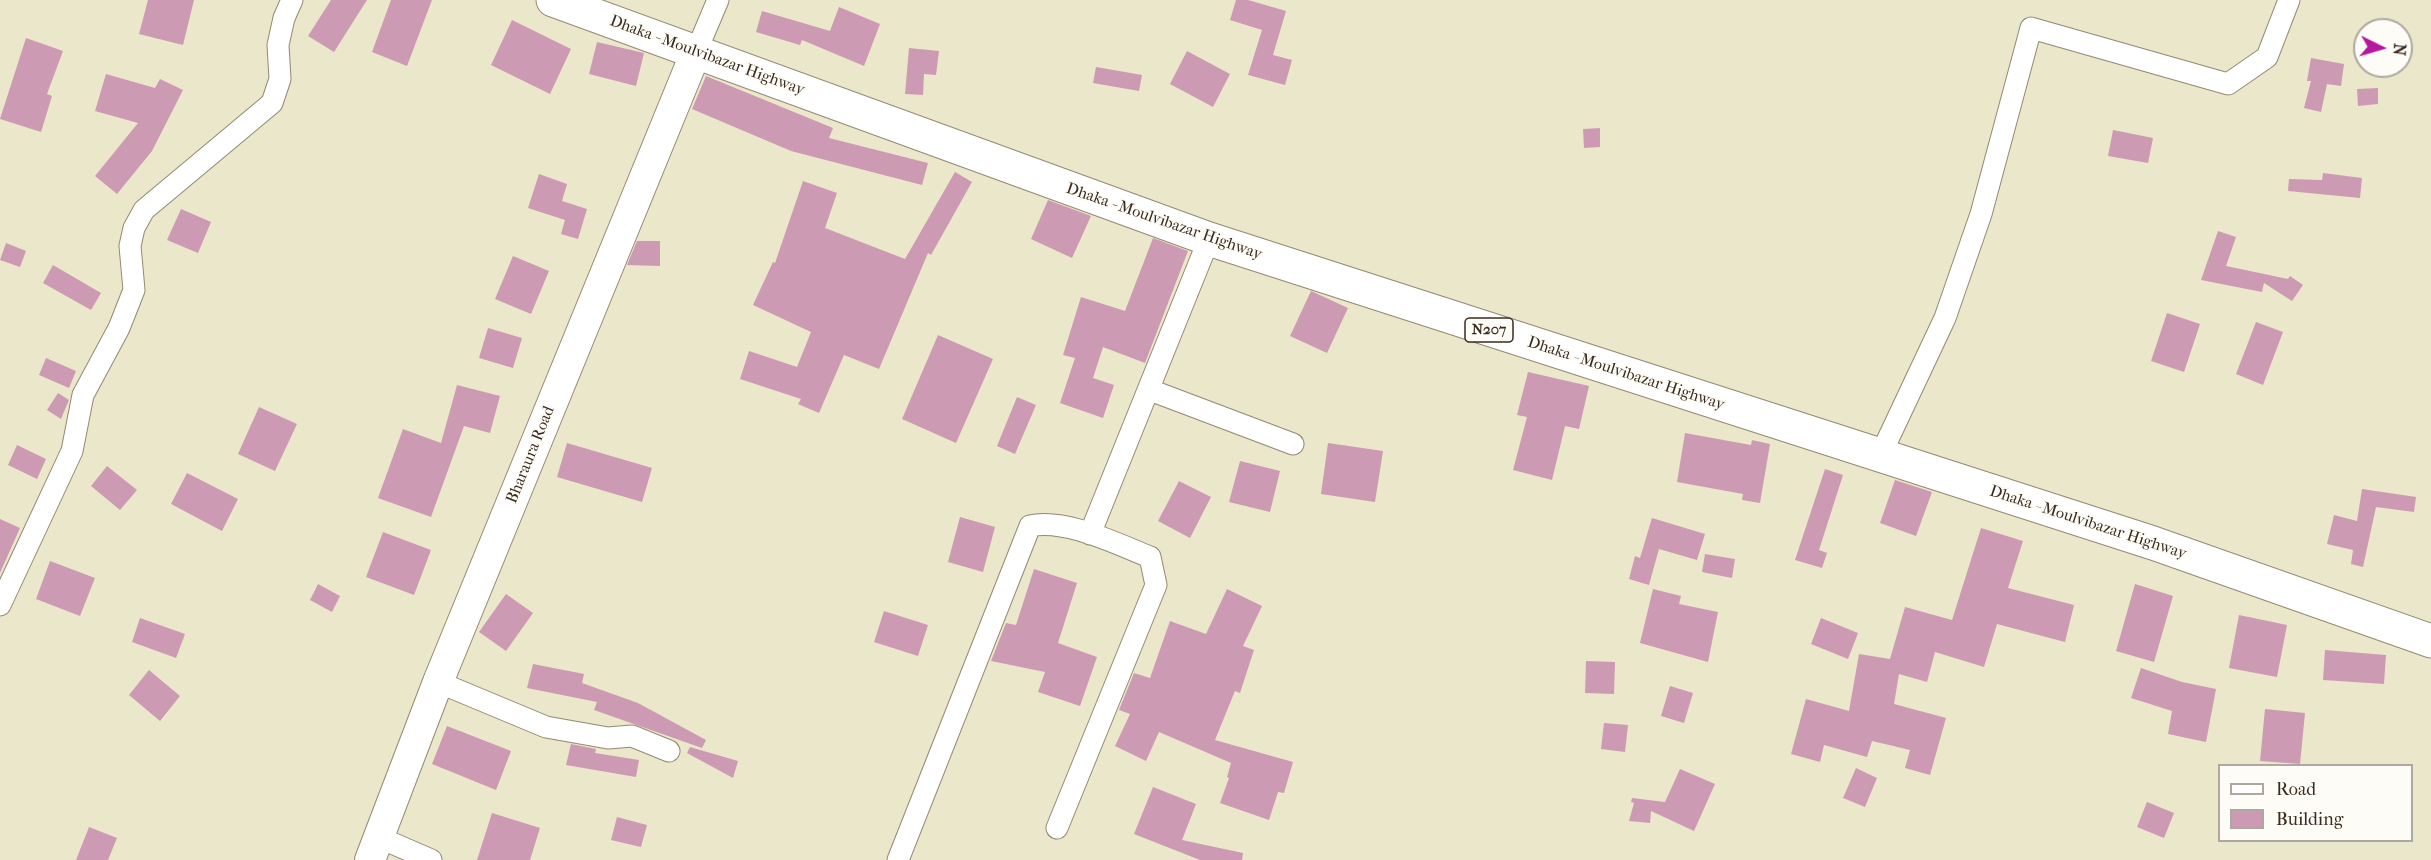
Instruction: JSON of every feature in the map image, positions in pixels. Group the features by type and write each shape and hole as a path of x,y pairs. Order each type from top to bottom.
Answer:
{"highway":[{"name":"Dhaka - Moulvibazar Highway","path":"553,0 1209,239 2153,543 2431,641"}],"main road":[{"name":"Bharaura Road","path":"374,849 438,682 696,52"}],"street":[{"path":"0,605 72,451 82,395 119,328 134,290 130,246 134,228 144,210 272,103 280,79 278,45 284,18 292,0"},
{"path":"696,52 718,0"},
{"path":"1880,456 1946,318 1981,214 2031,28 2228,84 2267,57 2289,0"},
{"path":"1090,534 1209,239"},
{"path":"1150,390 1293,444"},
{"path":"898,860 1030,526 1045,523 1090,534 1150,557 1156,585 1057,828"},
{"path":"438,682 546,727 608,738 632,736 669,751"},
{"path":"374,849 431,860"}],"building":[{"path":"148,0 194,0 183,45 139,34"},
{"path":"331,0 367,0 334,52 308,36"},
{"path":"391,0 432,0 407,66 372,52"},
{"path":"1236,0 1248,0 1286,11 1273,55 1292,60 1285,85 1248,75 1262,30 1230,20"},
{"path":"839,7 880,24 864,66 802,40 800,45 756,32 762,11 830,31"},
{"path":"512,20 571,49 550,94 491,65"},
{"path":"26,38 63,51 47,94 52,96 41,132 0,119"},
{"path":"597,42 644,53 636,86 589,74"},
{"path":"909,48 939,51 936,75 924,74 923,95 905,94"},
{"path":"1187,51 1230,74 1213,107 1170,84"},
{"path":"2311,58 2344,64 2341,86 2327,84 2321,112 2304,108 2311,81 2307,81"},
{"path":"1096,67 1142,75 1139,91 1093,83"},
{"path":"106,74 155,88 160,79 183,90 152,151 117,194 95,176 138,123 95,111"},
{"path":"706,76 833,128 829,138 928,163 922,185 791,151 692,109"},
{"path":"2378,88 2378,104 2358,106 2357,89"},
{"path":"1600,128 1600,147 1584,148 1583,129"},
{"path":"2113,130 2153,138 2148,163 2108,156"},
{"path":"955,172 972,182 931,255 928,253 879,369 844,355 819,413 798,404 801,399 740,379 749,351 797,367 811,332 753,305 773,262 775,263 803,181 837,193 825,228 905,259"},
{"path":"2323,173 2362,178 2360,198 2288,191 2289,179 2322,180"},
{"path":"539,174 567,184 562,201 587,209 578,239 561,234 565,220 528,208"},
{"path":"1048,200 1091,216 1072,258 1031,239"},
{"path":"181,209 211,222 198,253 167,240"},
{"path":"2218,231 2236,237 2226,266 2288,279 2290,276 2303,285 2292,301 2264,283 2262,292 2201,280"},
{"path":"1153,238 1188,251 1145,363 1103,347 1093,378 1114,385 1103,418 1060,403 1075,358 1063,355 1081,297 1125,311"},
{"path":"637,241 660,241 660,266 627,265"},
{"path":"6,243 26,251 20,267 0,260"},
{"path":"513,256 549,271 531,314 495,299"},
{"path":"53,265 101,293 91,310 43,283"},
{"path":"1311,291 1348,308 1327,353 1290,336"},
{"path":"2167,313 2200,324 2184,372 2151,361"},
{"path":"2256,322 2283,332 2263,385 2236,374"},
{"path":"488,328 522,338 513,368 479,358"},
{"path":"938,335 993,359 956,443 902,419"},
{"path":"46,358 76,371 69,388 39,375"},
{"path":"1528,372 1589,386 1579,429 1565,426 1552,480 1513,470 1527,417 1517,415"},
{"path":"457,385 500,396 490,433 464,426 431,517 378,498 403,429 441,443"},
{"path":"58,393 69,400 61,419 47,410"},
{"path":"1017,397 1036,405 1015,454 997,446"},
{"path":"259,407 297,424 275,471 238,454"},
{"path":"1685,433 1751,445 1752,440 1770,444 1760,503 1742,500 1743,494 1677,482"},
{"path":"567,443 652,468 642,502 557,477"},
{"path":"1328,443 1383,451 1375,502 1321,494"},
{"path":"17,445 46,459 37,479 8,465"},
{"path":"1240,461 1280,471 1270,512 1229,502"},
{"path":"107,466 137,490 120,510 91,486"},
{"path":"1825,469 1843,475 1819,550 1827,553 1822,568 1795,560"},
{"path":"187,473 238,499 222,531 171,504"},
{"path":"1895,480 1932,492 1916,536 1880,523"},
{"path":"1179,481 1211,497 1190,538 1158,521"},
{"path":"2362,489 2416,497 2414,512 2376,507 2363,567 2351,564 2353,550 2327,544 2334,515 2357,521"},
{"path":"960,517 995,527 983,572 948,562"},
{"path":"1652,518 1705,534 1697,560 1659,549 1649,585 1629,579 1635,556 1640,558"},
{"path":"0,519 20,528 0,573"},
{"path":"1981,528 2023,541 2008,588 2074,605 2065,642 1997,624 1984,667 1935,652 1927,682 1899,674 1894,704 1946,718 1930,775 1905,768 1910,750 1872,741 1867,757 1824,745 1820,762 1791,754 1806,699 1849,711 1859,654 1890,659 1905,607 1952,620"},
{"path":"383,532 431,550 414,595 366,577"},
{"path":"1705,554 1735,559 1732,578 1702,572"},
{"path":"50,561 95,578 80,616 36,599"},
{"path":"1034,569 1077,583 1058,643 1097,657 1080,706 1038,692 1045,672 991,661 1006,623 1016,625"},
{"path":"318,584 340,596 332,612 310,600"},
{"path":"2135,584 2173,596 2154,662 2116,651"},
{"path":"1227,589 1262,606 1243,646 1254,650 1240,693 1235,691 1215,740 1293,762 1284,793 1278,792 1269,820 1220,803 1229,778 1227,777 1231,763 1159,732 1146,761 1115,746 1130,714 1119,710 1134,673 1150,678 1170,621 1206,634"},
{"path":"1653,589 1681,596 1679,604 1718,612 1708,662 1640,643"},
{"path":"506,594 533,613 506,651 479,632"},
{"path":"884,611 928,625 918,656 874,642"},
{"path":"2239,615 2287,625 2277,677 2229,668"},
{"path":"140,618 185,634 176,658 132,642"},
{"path":"1821,618 1858,633 1848,659 1811,644"},
{"path":"2325,650 2386,655 2384,684 2323,680"},
{"path":"1586,661 1615,662 1614,694 1585,693"},
{"path":"533,664 584,674 582,683 638,703 706,740 702,748 594,710 597,702 527,688"},
{"path":"2141,668 2182,682 2216,689 2206,742 2168,734 2172,711 2131,698"},
{"path":"149,670 180,696 160,721 129,695"},
{"path":"1670,686 1693,693 1684,723 1661,716"},
{"path":"2265,709 2305,713 2300,764 2260,761"},
{"path":"1604,723 1628,725 1625,752 1601,749"},
{"path":"447,726 511,751 496,790 432,764"},
{"path":"571,744 596,749 595,753 639,760 636,777 566,765"},
{"path":"690,747 738,761 733,778 687,753"},
{"path":"1856,768 1877,778 1865,807 1843,798"},
{"path":"1680,769 1715,784 1694,831 1651,811 1650,823 1629,821 1634,803 1631,802 1632,798 1665,802"},
{"path":"1153,787 1196,804 1182,840 1243,853 1242,860 1200,860 1134,834"},
{"path":"2147,802 2174,813 2164,838 2137,827"},
{"path":"492,813 540,828 530,860 477,860"},
{"path":"617,817 647,825 641,847 611,840"},
{"path":"89,827 117,838 108,860 76,860"}]}
